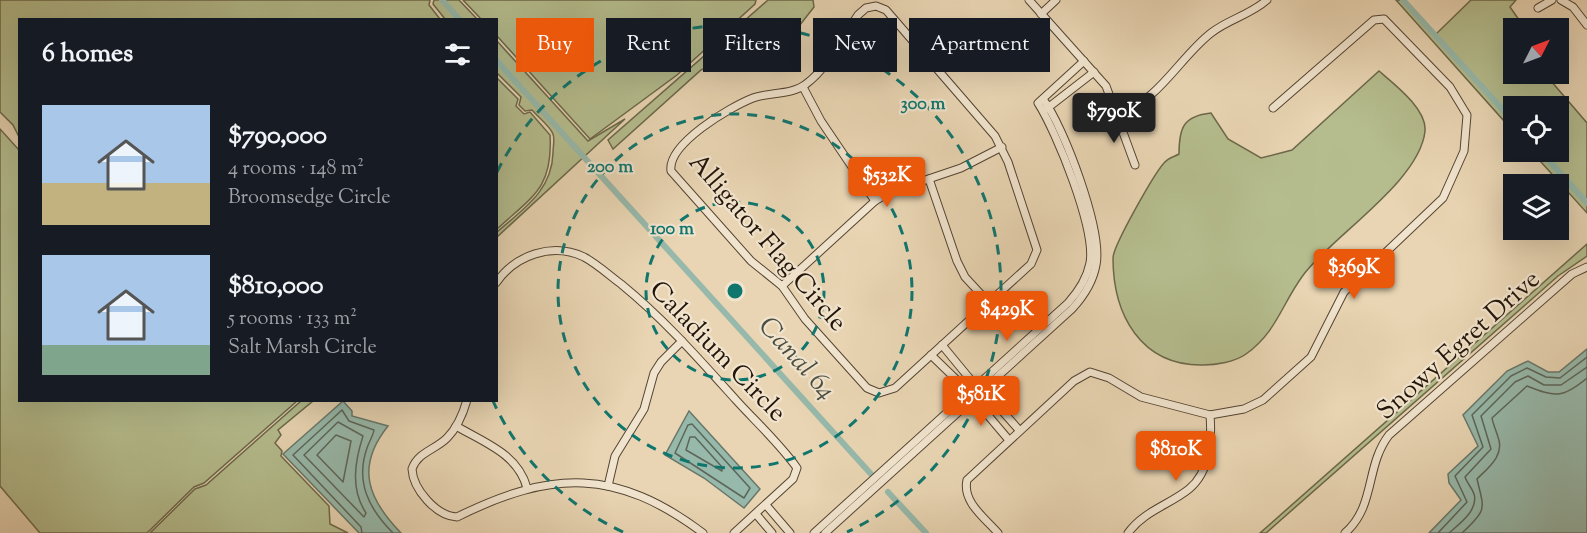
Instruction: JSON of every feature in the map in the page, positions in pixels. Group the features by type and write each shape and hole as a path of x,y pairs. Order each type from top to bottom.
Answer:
{"street":[{"path":"1029,0 1110,92 1135,165"},
{"path":"1041,14 1056,0"},
{"path":"1118,114 1137,105 1182,64 1209,35 1258,8 1267,0"},
{"path":"1538,8 1552,0"},
{"path":"1562,0 1574,7 1587,25"},
{"name":"Alligator Flag Circle","path":"876,6 886,10 987,124 1002,147 1037,250 1031,264 931,355 887,392 879,393 867,388 805,319 782,285 743,252 671,171 670,163 675,152 730,108 754,98 803,87 819,70 858,15 867,8 876,6"},
{"path":"998,533 968,498 965,489 972,473 1074,381 1090,372 1109,378 1141,397 1210,415 1244,410 1263,400 1311,357 1344,292 1443,198 1464,151 1467,116 1450,87 1384,19 1374,20 1273,108"},
{"path":"814,533 978,389 1080,289 1090,263 1090,240 1057,139 1046,109 1040,101 1084,61"},
{"path":"1046,109 1094,72"},
{"path":"1063,80 1072,90"},
{"path":"803,87 821,121 875,201"},
{"path":"782,285 875,201 890,192 961,168 1002,147"},
{"path":"929,179 957,261 965,277 988,303"},
{"name":"Caladium Circle","path":"498,281 512,265 534,254 564,252 583,256 652,309 682,341 797,468 793,479 734,533"},
{"name":"Snowy Egret Drive","path":"1345,533 1361,517 1375,460 1380,446 1389,435 1572,274 1587,267"},
{"path":"608,486 615,456 645,409 654,373 661,362 682,341"},
{"path":"942,345 978,389 996,404 1019,430"},
{"path":"931,355 971,395 1008,439"},
{"path":"825,533 971,395"},
{"path":"466,402 456,426 446,439 415,460 412,469 415,485 440,513 457,517 501,496 527,488 566,482 608,486 640,495 663,505 703,533"},
{"path":"1128,533 1145,516 1190,489 1206,465 1212,432 1210,415"},
{"path":"456,426 513,461 522,471 527,488"},
{"path":"766,505 790,533"},
{"path":"756,514 772,533"}],"green space":[{"path":"0,0 430,0 429,5 439,18 18,18 18,135 13,125 0,112"},
{"path":"434,0 459,0 476,18 444,18 433,4"},
{"path":"463,0 756,0 755,4 740,18 703,18 703,51 691,62 691,18 606,18 606,72 680,72 590,139 530,72 594,72 594,18 516,18 516,57 498,37 498,18 480,18"},
{"path":"768,0 813,0 814,7 801,24 801,18 747,18"},
{"path":"1396,0 1403,0 1435,35 1471,0 1516,0 1510,7 1518,18 1503,18 1503,84 1554,84 1564,96 1503,96 1503,120"},
{"path":"498,42 516,62 516,72 525,72 588,141 625,119 498,236 498,231 526,207 542,189 551,166 553,134 532,110 525,111 519,105 521,97 498,74"},
{"path":"703,57 703,69 613,149 608,140 686,72 691,72 691,67"},
{"path":"1379,71 1415,106 1424,123 1425,131 1420,150 1408,169 1374,207 1304,274 1272,327 1246,354 1225,362 1203,365 1181,363 1163,357 1147,347 1125,317 1118,299 1113,258 1126,226 1152,181 1166,161 1179,154 1180,137 1184,125 1194,117 1211,113 1228,139 1261,158 1292,150"},
{"path":"498,79 518,99 516,106 524,114 530,112 550,135 548,167 538,190 498,228"},
{"path":"1569,102 1587,123 1587,213 1569,193 1569,174 1552,174 1541,162 1569,162"},
{"path":"0,129 18,149 18,402 296,402 204,483 194,487 147,533 40,533 0,486"},
{"path":"1587,244 1587,256 1558,276 1266,533 1260,533"},
{"path":"300,402 312,402 278,430 281,435 275,443 282,451 281,456 329,506 330,524 348,533 150,533 195,489 206,485"}],"water":[{"path":"1587,349 1587,533 1429,533 1461,500 1449,483 1448,474 1478,446 1463,415 1507,371 1528,361 1548,372 1559,372"},
{"path":"342,402 352,411 352,416 388,426 371,455 370,482 380,508 401,533 359,533 283,454"},
{"path":"689,411 760,489 744,508 704,478 665,455"}],"waterway":[{"name":"Canal 64","path":"442,0 458,18"},
{"path":"1403,0 1503,110"},
{"name":"Canal 64","path":"498,62 871,474"},
{"path":"1550,162 1587,203"},
{"name":"Canal 64","path":"888,492 926,533"}]}
